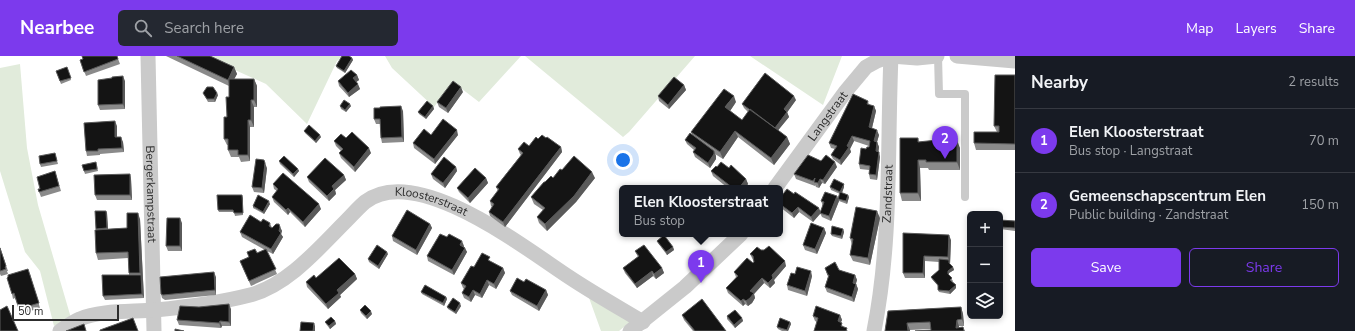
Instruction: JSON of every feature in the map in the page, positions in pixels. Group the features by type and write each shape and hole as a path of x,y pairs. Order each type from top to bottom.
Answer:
{"street":[{"name":"Bergerkampstraat","path":"148,56 154,331"},
{"path":"891,56 917,58 938,56"},
{"name":"Langstraat","path":"777,185 846,91 866,68 877,61 891,56"},
{"name":"Zandstraat","path":"874,331 887,238 891,56"},
{"path":"957,56 1015,61"},
{"name":"Kloosterstraat","path":"60,331 80,318 102,314 153,310 209,303 252,295 274,285 290,274 313,254 366,202 380,194 395,191 415,194 458,207 478,218 580,284 643,322"},
{"path":"630,331 685,287 738,237"}],"lane":[{"path":"938,56 939,94 965,94 965,197"}],"green space":[{"path":"204,56 343,56 337,61 307,124 266,84"},
{"path":"385,56 521,56 479,102 453,82 434,107 392,68"},
{"path":"525,56 695,56 623,137"},
{"path":"750,56 842,56 823,105"},
{"path":"20,64 27,148 38,205 71,318 54,326 40,271 25,252 0,171 0,68"},
{"path":"588,295 631,321 619,331 601,331"}],"building":[{"path":"82,56 117,56 118,59 84,72 80,60 83,59"},
{"path":"177,56 210,56 234,67 228,80"},
{"path":"342,56 349,56 352,58 344,71 336,66"},
{"path":"67,67 71,78 60,81 56,71"},
{"path":"351,70 357,75 353,78 358,84 348,93 338,81"},
{"path":"765,73 794,96 784,109 787,112 775,128 742,104"},
{"path":"995,75 1015,75 1015,144 974,143 974,132 999,132 999,126 994,126"},
{"path":"123,76 123,104 98,105 98,80"},
{"path":"674,77 684,85 668,105 658,96"},
{"path":"229,79 254,79 254,100 251,100 251,120 248,120 248,155 238,155 238,150 228,150 228,139 224,139 224,117 227,117 226,97 229,97"},
{"path":"453,81 461,87 446,108 437,102"},
{"path":"207,87 213,87 217,93 214,99 207,99 203,93"},
{"path":"724,89 734,96 725,107 742,120 750,109 787,137 771,158 735,131 720,152 691,132"},
{"path":"853,94 868,101 867,104 874,106 869,127 877,130 874,141 877,142 876,151 879,152 876,175 869,174 870,166 859,164 861,148 866,149 869,147 870,141 852,136 847,146 849,147 840,160 831,155 837,146 829,143"},
{"path":"344,100 350,104 345,110 340,106"},
{"path":"427,101 433,106 425,117 418,112"},
{"path":"401,106 402,137 381,138 380,119 374,119 374,108"},
{"path":"443,119 457,130 434,159 413,143 424,129 431,135"},
{"path":"115,121 115,137 121,137 122,148 86,151 84,123"},
{"path":"309,125 320,135 315,141 304,131"},
{"path":"352,132 369,148 354,167 339,153 343,149 334,141 341,134 346,138"},
{"path":"690,133 714,151 714,154 708,163 693,152 696,148 685,140"},
{"path":"542,135 561,147 503,222 489,212 494,204 490,201 499,189 496,187 523,153 518,149 524,142 529,146 536,137 538,139"},
{"path":"900,138 918,138 918,142 937,140 937,138 957,140 957,162 926,162 926,160 918,160 918,193 900,193"},
{"path":"55,153 57,161 40,164 39,156"},
{"path":"808,155 821,161 826,155 835,162 823,180 820,179 818,183 814,182 815,178 813,181 794,174"},
{"path":"284,156 298,169 293,174 279,161"},
{"path":"574,156 592,172 574,196 545,224 537,217 545,208 531,197 544,182 551,176 553,178"},
{"path":"444,157 456,167 443,183 431,174"},
{"path":"325,158 344,175 332,186 334,189 327,196 307,177"},
{"path":"256,159 264,160 265,163 262,188 252,187"},
{"path":"96,162 97,169 84,171 82,165"},
{"path":"721,162 729,168 731,165 746,179 741,185 729,185 711,171 716,166 717,167"},
{"path":"475,168 486,178 468,198 457,188"},
{"path":"55,171 59,186 39,192 38,189 40,189 37,177"},
{"path":"283,173 319,204 303,222 288,208 286,210 272,197 278,189 273,184"},
{"path":"130,174 130,195 95,195 94,175"},
{"path":"834,179 844,184 840,192 830,187"},
{"path":"787,189 794,194 795,192 819,208 811,217 798,207 792,213 783,206 783,194"},
{"path":"825,192 837,196 829,216 820,213 824,202 821,201"},
{"path":"840,192 848,195 846,201 838,199"},
{"path":"217,195 242,195 243,213 234,213 233,210 218,210"},
{"path":"258,195 269,201 263,212 253,206"},
{"path":"856,207 877,211 868,258 850,255 853,239 850,238"},
{"path":"407,210 430,224 416,250 392,236"},
{"path":"95,211 106,211 107,228 96,229"},
{"path":"127,213 138,213 140,273 129,273 128,252 96,253 95,230 127,228"},
{"path":"250,215 261,222 263,219 270,223 269,226 272,228 276,224 279,224 279,231 281,233 271,249 240,232"},
{"path":"167,218 180,218 180,246 166,246"},
{"path":"1003,220 1015,221 1015,228 1003,227"},
{"path":"811,223 824,228 815,249 803,245"},
{"path":"832,226 843,229 841,236 831,234"},
{"path":"903,233 949,235 948,257 924,256 923,273 903,273"},
{"path":"440,234 447,237 449,234 462,241 460,245 465,248 452,270 427,256"},
{"path":"662,237 666,237 673,247 666,252 657,241"},
{"path":"377,245 387,252 378,266 368,259"},
{"path":"644,245 662,268 654,274 652,271 635,284 623,268 639,256 635,251"},
{"path":"769,246 785,261 772,275 773,278 768,283 762,278 750,291 754,293 750,298 746,301 743,299 741,301 726,288 738,276 734,272 747,258 753,263 754,262 753,256 750,254 757,247 764,250"},
{"path":"0,248 6,269 0,271"},
{"path":"255,249 257,253 266,249 276,269 249,281 240,261 249,257 247,252"},
{"path":"482,253 490,257 488,260 503,268 494,284 487,280 480,294 473,290 469,297 462,293 466,286 461,283 471,266 474,267"},
{"path":"339,258 355,274 337,290 339,293 326,304 306,282 314,275 316,278"},
{"path":"939,259 949,260 949,263 953,267 948,271 948,274 952,278 950,280 956,285 949,291 938,290 938,285 931,277 939,270"},
{"path":"835,262 839,270 855,275 853,283 856,284 852,297 825,287 829,275 825,268"},
{"path":"797,267 811,271 805,291 787,285 791,273 795,274"},
{"path":"28,269 39,303 19,309 7,278 8,275"},
{"path":"214,272 215,290 161,294 160,277"},
{"path":"102,275 141,275 142,294 103,296"},
{"path":"517,278 524,282 526,279 546,290 537,306 510,291"},
{"path":"425,285 446,297 443,303 421,292"},
{"path":"453,298 460,303 455,312 447,307"},
{"path":"702,299 726,331 695,331 682,315"},
{"path":"229,304 229,322 220,321 219,323 177,320 180,306 199,307"},
{"path":"365,305 371,311 366,316 360,310"},
{"path":"7,306 18,331 0,331 0,310"},
{"path":"816,306 840,315 838,321 842,323 841,326 847,328 846,331 814,331 818,318 813,316"},
{"path":"961,307 962,319 957,320 956,328 963,327 964,331 915,331 931,330 930,322 907,323 908,331 885,331 888,311"},
{"path":"735,310 742,318 734,325 727,316"},
{"path":"331,317 335,321 329,326 325,322"},
{"path":"133,318 138,331 100,331 100,330"},
{"path":"780,318 790,322 787,330 777,327"},
{"path":"301,322 314,323 313,331 300,331"},
{"path":"84,324 86,331 66,331"}],"place":[{"name":"Gemeenschapscentrum Elen","path":"945,159"},
{"name":"Elen Kloosterstraat","path":"701,283"}]}
